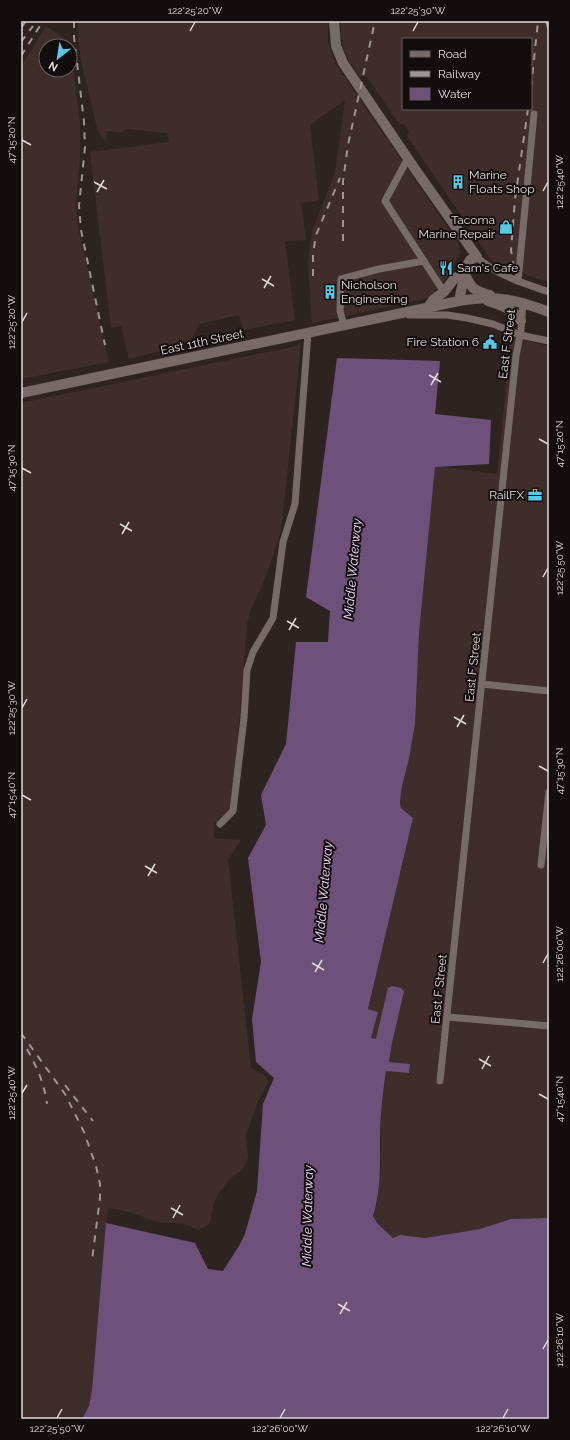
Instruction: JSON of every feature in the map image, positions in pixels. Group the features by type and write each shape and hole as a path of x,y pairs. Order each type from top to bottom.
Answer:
{"street":[{"path":"334,21 336,46 343,63 477,256 492,269 549,292"},
{"path":"518,280 534,114"},
{"path":"408,158 385,201 444,292"},
{"path":"459,300 464,272 470,260 477,256"},
{"path":"344,325 340,311 341,279 379,269 424,261"},
{"path":"428,307 434,299 444,292 454,279 464,272"},
{"path":"464,272 468,283 472,287 482,293 502,298"},
{"name":"East 11th Street","path":"21,393 459,300 502,298 523,302 549,312"},
{"path":"470,299 480,299 500,305 515,313 521,321"},
{"name":"East F Street","path":"440,1082 516,356 520,335 523,302"},
{"name":"East 11th Street","path":"387,316 446,315 488,323 520,335 549,341"},
{"path":"220,824 233,812 244,718 247,670 253,652 272,618 283,542 295,504 308,333"},
{"path":"482,684 549,691"},
{"path":"542,865 549,792"},
{"path":"448,1017 549,1026"}],"shaded area":[{"path":"78,21 328,21 328,42 335,63 459,244 460,253 447,277 434,295 429,298 312,323 308,262 312,231 335,173 345,100 310,125 319,200 301,203 306,240 285,241 295,320 243,330 239,315 199,324 194,335 187,344 129,359 121,326 111,328 90,152 169,142 167,133 126,129 122,133 107,131 106,141 102,138 97,128 81,60 78,38"},
{"path":"341,21 549,21 549,282 511,270 492,261 407,136 409,132 404,124 400,125 367,77 361,76 352,66 343,48"},
{"path":"46,26 64,38 39,38"},
{"path":"38,39 38,78 74,78 80,124 80,156 76,201 78,227 109,362 21,379 21,67"},
{"path":"511,337 549,346 549,1218 511,1219 480,1229 425,1238 400,1235 393,1238 377,1223 373,1216 377,1203 381,1173 381,1115 386,1070 409,1073 410,1064 389,1062 392,1043 371,1038 378,1012 368,1009 413,818 401,808 400,802 415,724 419,633 435,466 497,474"},
{"path":"301,345 281,531 267,574 250,612 247,624 232,809 214,823 214,838 241,840 228,860 251,1068 266,1076 268,1083 258,1101 246,1135 248,1157 245,1165 242,1170 230,1179 218,1194 213,1205 211,1220 207,1226 198,1230 185,1224 157,1222 130,1212 108,1208 92,1390 89,1406 82,1419 21,1419 21,403"}],"water":[{"name":"Middle Waterway","path":"337,358 440,361 435,414 491,420 489,464 435,467 419,633 415,724 400,802 401,808 413,818 368,1009 378,1012 371,1038 376,1039 388,988 392,986 401,988 404,991 389,1062 410,1064 409,1073 386,1071 380,1127 380,1178 373,1216 377,1223 393,1238 400,1235 425,1238 480,1229 511,1219 549,1218 549,1419 82,1419 89,1406 92,1390 106,1223 195,1243 208,1269 223,1271 245,1234 257,1191 263,1104 274,1078 256,1062 252,1019 261,962 248,858 266,825 261,795 286,744 296,642 328,642 330,611 306,597"}],"railway":[{"path":"21,28 26,21"},
{"path":"21,56 43,21"},
{"path":"74,21 74,37 84,122 85,147 79,206 81,230 105,345"},
{"path":"343,241 343,181 348,145 375,21"},
{"path":"532,78 538,21"},
{"path":"546,21 549,31"},
{"path":"21,42 33,26"},
{"path":"514,268 511,250 515,199 528,110"},
{"path":"313,276 313,254 316,235 340,178"},
{"path":"21,1033 65,1094 84,1132 96,1166 100,1184 100,1198 92,1260"},
{"path":"27,1049 40,1075 47,1104"},
{"path":"65,1085 93,1121"}],"place":[{"name":"Marine Floats Shop","path":"458,182"},
{"name":"Tacoma Marine Repair","path":"506,227"},
{"name":"Sam's Cafe","path":"446,268"},
{"name":"Nicholson Engineering","path":"330,292"},
{"name":"Fire Station 6","path":"490,342"},
{"name":"RailFX","path":"535,495"}]}
